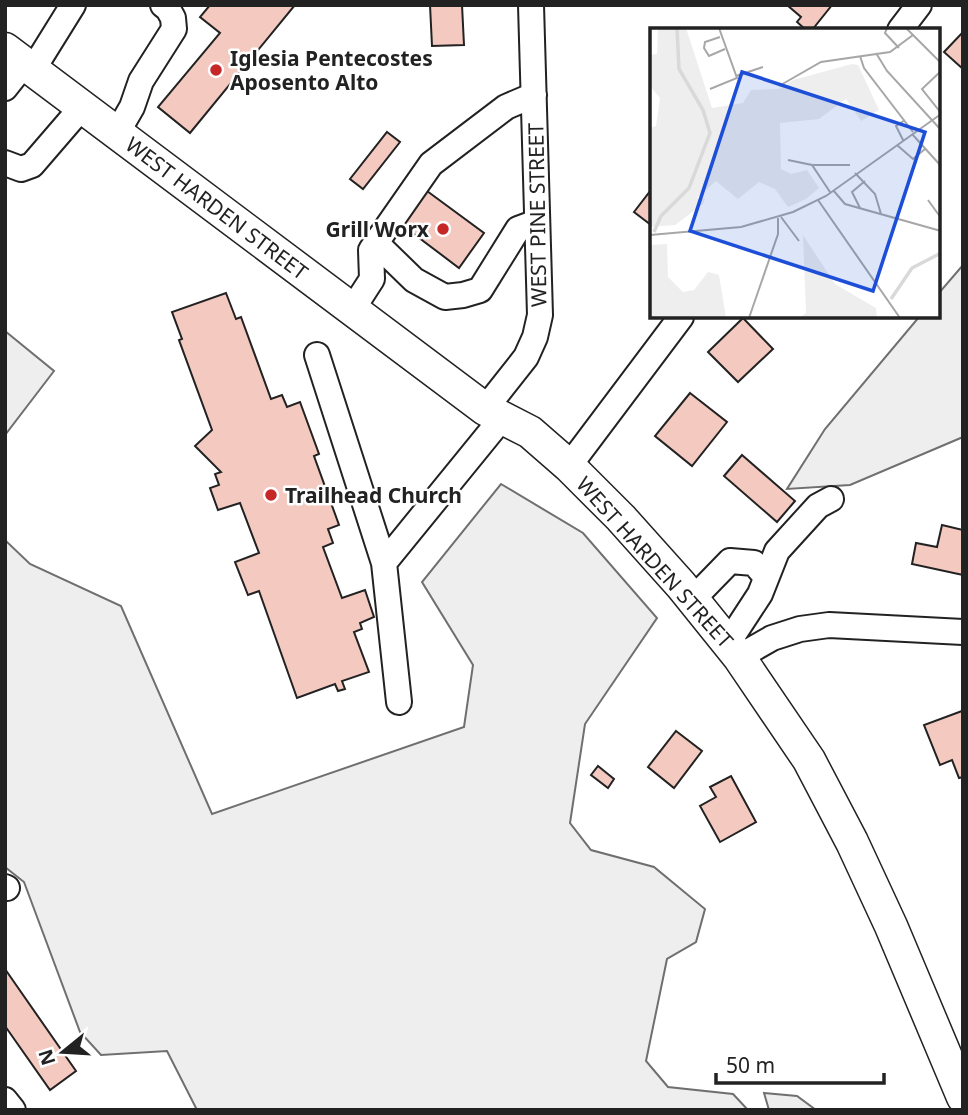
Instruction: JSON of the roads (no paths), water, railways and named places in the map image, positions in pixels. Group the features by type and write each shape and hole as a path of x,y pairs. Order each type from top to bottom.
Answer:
{"main road":[{"name":"WEST HARDEN STREET","path":"17,68 82,107 493,413 530,432 621,518 693,599 733,650 808,760 852,842 891,926 963,1097"}],"street":[{"path":"17,68 73,5"},
{"path":"117,133 132,107 141,80 174,29 169,9 163,5"},
{"name":"WEST PINE STREET","path":"384,563 493,413 536,337 540,315 531,5"},
{"path":"902,28 919,5"},
{"path":"352,310 372,279 371,250 431,164 506,107 534,95"},
{"path":"5,163 21,169 32,165 82,107"},
{"path":"376,243 414,280 444,298 480,290 518,229 537,222"},
{"path":"569,466 680,318"},
{"path":"317,355 384,563 399,702"},
{"path":"733,650 777,551 818,506 831,499"},
{"path":"693,599 730,561 754,563 766,577"},
{"path":"733,650 800,629 829,625 963,632"},
{"path":"5,1100 13,1110"}],"place":[{"name":"Iglesia Pentecostes Aposento Alto","path":"216,70"},
{"name":"Grill Worx","path":"443,229"},
{"name":"Trailhead Church","path":"271,495"}]}
